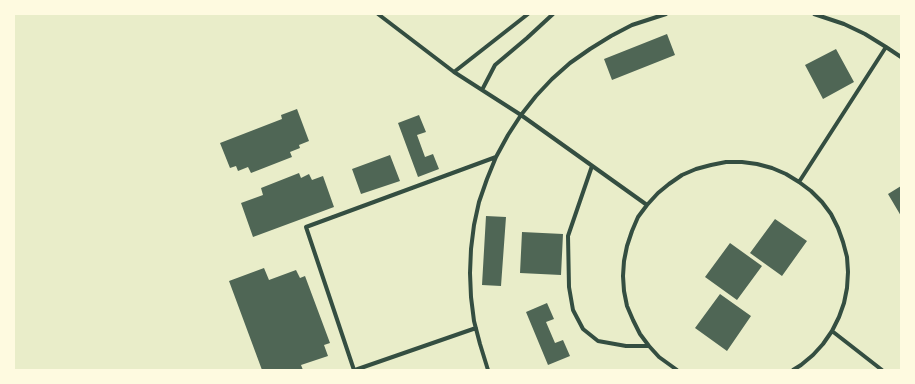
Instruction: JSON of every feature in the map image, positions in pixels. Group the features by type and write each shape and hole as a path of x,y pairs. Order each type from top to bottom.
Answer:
{"street":[{"path":"378,14 454,72 521,115 647,205"},
{"path":"454,72 528,14"},
{"path":"482,90 495,65 553,14"},
{"path":"488,370 476,328 471,297 470,273 474,225 479,202 496,157 521,115 552,79 570,63 611,36 632,26 666,14"},
{"path":"814,14 844,24 866,34 901,57"},
{"path":"799,182 886,47"},
{"path":"476,328 355,370 306,227 496,157"},
{"path":"677,370 670,368 649,346 640,334 627,306 623,276 627,246 638,218 647,205 669,184 682,175 704,167 726,162 742,162 772,168 786,174 811,191 831,214 838,228 847,257 847,288 839,317 823,344 813,355 793,370"},
{"path":"592,166 568,236 569,287 573,310 583,329 598,341 626,346 649,346"},
{"path":"832,331 882,370"}],"building":[{"path":"667,34 675,55 612,80 604,59"},
{"path":"836,49 854,82 823,99 805,65"},
{"path":"297,109 309,141 299,145 300,148 290,152 292,157 251,173 248,167 238,171 236,166 230,168 220,143 282,119 281,115"},
{"path":"419,115 426,132 417,135 425,157 433,154 439,169 418,177 398,123"},
{"path":"390,155 400,181 361,194 352,169"},
{"path":"299,173 301,178 309,174 312,180 323,176 334,207 253,237 241,203 263,195 261,188"},
{"path":"901,186 901,216 888,194"},
{"path":"486,216 506,217 501,286 482,285"},
{"path":"775,219 807,241 782,276 750,253"},
{"path":"522,232 563,234 561,275 520,273"},
{"path":"730,243 762,266 737,300 705,277"},
{"path":"264,268 269,280 296,270 300,278 305,276 330,343 324,345 328,356 301,365 303,370 262,370 229,281"},
{"path":"720,294 751,316 727,351 695,328"},
{"path":"547,303 554,319 546,322 555,343 563,340 570,356 548,365 526,312"}]}
